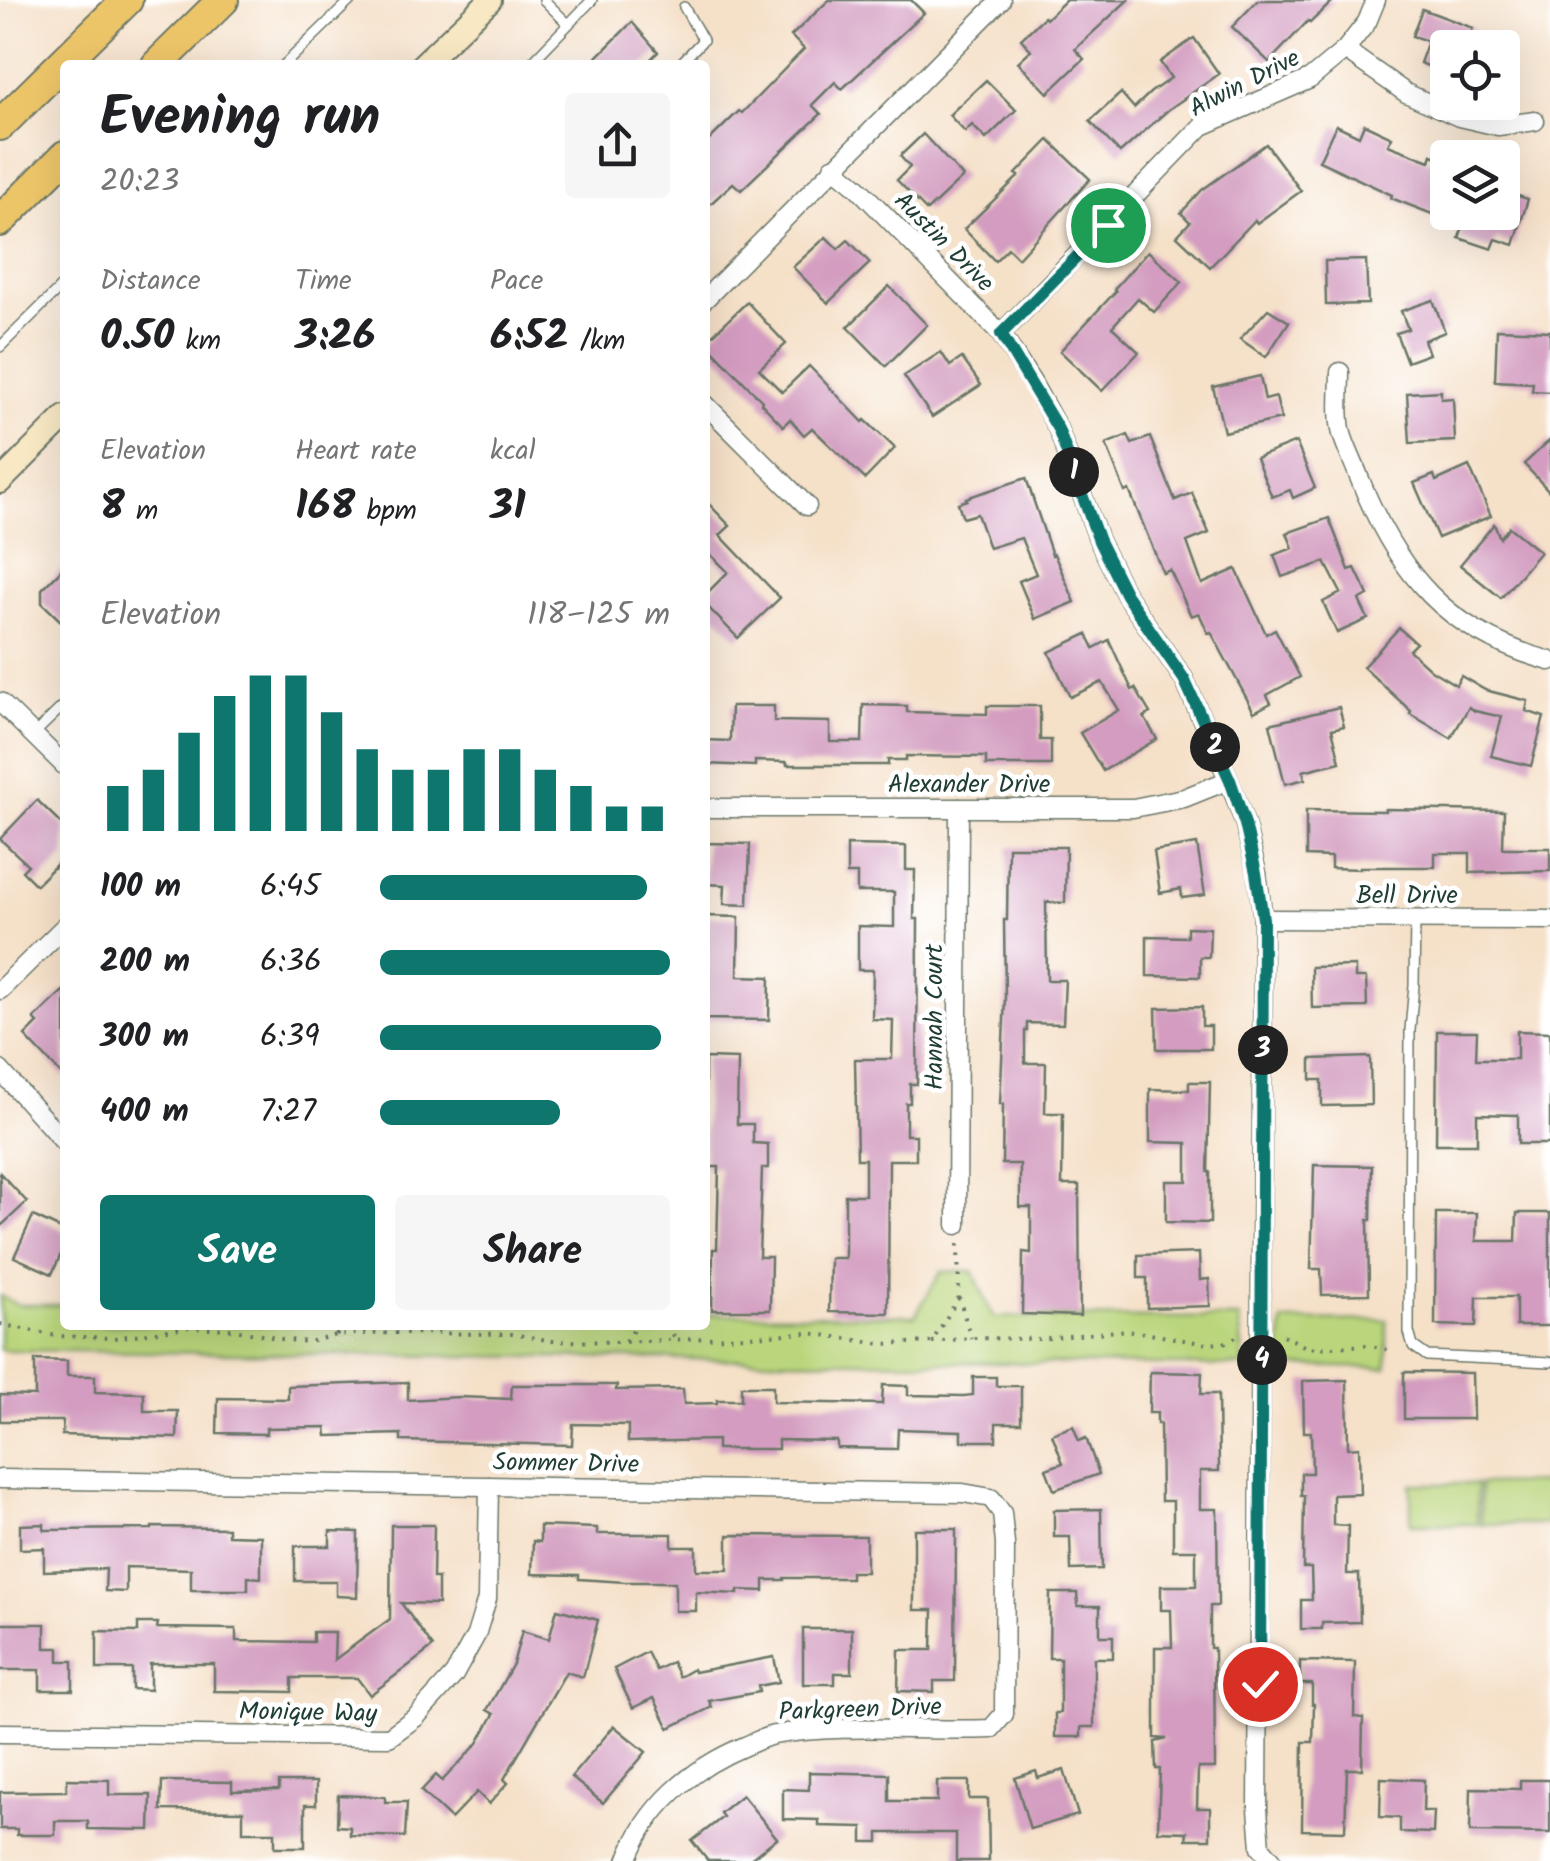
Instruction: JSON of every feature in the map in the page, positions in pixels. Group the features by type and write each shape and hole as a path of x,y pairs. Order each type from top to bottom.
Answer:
{"highway":[{"path":"66,60 127,0"},
{"path":"162,60 222,0"},
{"path":"0,125 60,66"},
{"path":"0,220 60,161"}],"street":[{"path":"427,60 490,0"},
{"path":"710,294 1000,0"},
{"name":"Alwin Drive","path":"1001,334 1202,126 1310,79 1345,50 1367,22 1376,0"},
{"path":"1345,50 1406,94 1458,116 1498,126 1536,121"},
{"name":"Austin Drive","path":"834,167 1001,334 1058,429 1099,541 1126,595 1184,679 1230,780 1245,824 1263,919 1258,1809 1261,1847 1273,1861"},
{"path":"1340,372 1341,431 1396,555 1433,599 1478,631 1517,652 1550,661"},
{"path":"710,409 807,506"},
{"path":"0,482 60,422"},
{"path":"0,702 60,761"},
{"name":"Alexander Drive","path":"710,808 1133,808 1184,798 1230,780"},
{"name":"Hannah Court","path":"957,1225 959,808"},
{"name":"Bell Drive","path":"1263,919 1550,920"},
{"path":"0,990 60,931"},
{"path":"0,1070 60,1137"},
{"name":"Sommer Drive","path":"0,1478 963,1493 990,1498 1002,1513 1003,1635"},
{"name":"Monique Way","path":"0,1734 389,1738 416,1717 454,1675 476,1635 486,1599 489,1486"},
{"name":"Parkgreen Drive","path":"626,1861 647,1820 678,1785 722,1756 770,1736 828,1729 991,1729 1004,1714 1003,1635"}],"lane":[{"path":"289,60 351,0"},
{"path":"544,0 568,24"},
{"path":"533,60 589,1"},
{"path":"683,60 703,40 684,2"},
{"path":"0,348 60,288"},
{"path":"34,736 60,709"},
{"path":"1415,920 1410,1030 1412,1346 1426,1356 1550,1362"}],"path":[{"path":"957,1225 958,1297 971,1338"},
{"path":"932,1342 958,1297"},
{"path":"0,1324 56,1336 114,1338 169,1330"},
{"path":"239,1330 310,1342 336,1335 394,1333 512,1334 554,1341 624,1342 810,1333 880,1344 971,1338 1039,1339 1127,1330 1207,1344 1224,1343 1240,1335"},
{"path":"336,1335 340,1330"},
{"path":"624,1342 633,1330"},
{"path":"671,1330 676,1340"},
{"path":"1282,1335 1315,1348 1367,1345 1393,1351"}],"green space":[{"path":"973,1271 993,1317 1239,1318 1244,1366 0,1350 0,1296 18,1305 60,1305 60,1330 710,1330 710,1314 915,1316 941,1272"},
{"path":"1387,1320 1387,1368 1278,1366 1283,1321"},
{"path":"1547,1483 1547,1524 1481,1524 1480,1484"},
{"path":"1411,1484 1477,1484 1477,1524 1411,1524"}],"building":[{"path":"829,0 911,0 924,13 842,89 835,82 812,105 821,114 741,190 733,183 710,204 710,139 739,111 742,113 804,49 791,36"},
{"path":"1066,0 1128,0 1075,49 1084,59 1048,93 1018,62 1031,50 1021,39"},
{"path":"1258,0 1334,0 1269,62 1232,27"},
{"path":"1422,9 1473,28 1430,30 1430,67 1420,63 1428,41 1412,36"},
{"path":"632,22 658,52 650,60 594,60"},
{"path":"1194,38 1219,74 1168,110 1120,153 1090,121 1121,93 1134,108 1171,78 1160,62"},
{"path":"986,80 1016,110 986,139 972,125 965,132 949,115"},
{"path":"1364,124 1392,137 1388,145 1430,161 1430,213 1319,161 1336,125 1359,136"},
{"path":"923,134 963,177 927,211 897,180 910,167 900,156"},
{"path":"1049,140 1090,179 1018,258 1008,248 995,261 964,229 1019,176 1016,174"},
{"path":"1266,144 1301,191 1257,223 1255,220 1210,267 1177,236 1190,222 1181,213 1202,190"},
{"path":"1520,197 1528,199 1520,225"},
{"path":"1462,230 1519,230 1514,245 1496,239 1492,249 1459,238"},
{"path":"826,237 838,249 848,240 870,263 828,303 793,267"},
{"path":"1148,251 1182,282 1154,312 1138,298 1112,327 1139,352 1102,391 1060,351"},
{"path":"1366,260 1368,304 1326,305 1325,261"},
{"path":"889,286 927,325 886,366 848,327"},
{"path":"1433,300 1445,332 1424,340 1429,354 1407,362 1396,333 1408,329 1401,311"},
{"path":"747,302 786,344 759,369 782,392 809,366 863,422 895,448 865,479 812,428 804,435 790,419 783,426 710,347 710,337"},
{"path":"1268,309 1289,322 1266,357 1240,339"},
{"path":"1497,329 1550,331 1550,392 1532,391 1533,383 1495,381"},
{"path":"941,352 950,366 962,358 981,385 932,417 904,376"},
{"path":"1260,376 1265,400 1276,397 1281,419 1224,432 1213,387"},
{"path":"1441,391 1441,399 1453,398 1455,441 1410,443 1407,393"},
{"path":"1128,435 1132,444 1150,437 1175,500 1192,493 1209,533 1187,542 1202,584 1236,569 1266,634 1275,629 1300,677 1267,695 1271,703 1254,712 1199,613 1191,616 1170,570 1163,573 1129,490 1125,492 1106,444"},
{"path":"1550,440 1550,492 1524,464"},
{"path":"1296,442 1315,488 1293,498 1290,490 1272,497 1256,458"},
{"path":"1469,466 1491,516 1438,538 1414,483 1434,475 1436,481"},
{"path":"1026,478 1052,555 1075,602 1035,619 1019,581 1036,574 1021,538 989,548 977,514 963,518 958,503"},
{"path":"710,505 730,526 720,535 780,598 738,638 710,609 710,590 728,572 710,554"},
{"path":"1329,518 1349,570 1355,568 1368,595 1359,600 1368,619 1337,633 1323,602 1341,593 1325,562 1282,577 1274,555 1293,548 1287,533"},
{"path":"1494,524 1500,538 1509,527 1540,552 1501,598 1460,565"},
{"path":"60,571 60,620 42,603 42,589"},
{"path":"1399,628 1416,643 1409,650 1431,670 1456,685 1461,676 1485,690 1528,701 1526,711 1544,717 1531,766 1491,756 1502,717 1469,707 1451,738 1410,714 1363,667"},
{"path":"1087,634 1094,648 1109,640 1132,690 1135,688 1150,713 1144,717 1157,739 1103,771 1080,733 1119,710 1102,682 1070,697 1049,652"},
{"path":"863,705 907,706 907,712 987,714 987,706 1040,706 1040,740 1051,740 1051,765 986,765 986,757 906,756 906,760 888,760 888,765 787,765 755,761 755,766 710,764 710,740 730,741 731,706 774,706 774,721 830,722 830,742 862,742"},
{"path":"1339,707 1344,726 1332,729 1340,762 1303,771 1305,779 1285,784 1270,724"},
{"path":"37,800 60,822 60,861 36,885 22,871 28,865 0,839"},
{"path":"1306,810 1504,811 1503,848 1550,848 1550,871 1470,873 1470,853 1435,853 1435,867 1360,869 1331,868 1331,857 1306,856"},
{"path":"710,843 750,844 748,905 724,904 725,885 710,884"},
{"path":"1197,844 1205,895 1182,898 1181,889 1160,893 1154,851"},
{"path":"847,845 906,846 906,870 915,870 917,1084 910,1084 906,1135 916,1135 916,1160 889,1160 888,1313 829,1312 830,1258 845,1258 845,1195 865,1195 865,1159 857,1159 855,1059 892,1059 893,1020 872,1019 873,970 858,970 858,926 894,927 894,892 857,892 857,874 847,874"},
{"path":"1008,847 1066,847 1065,903 1046,902 1047,980 1065,980 1063,1024 1027,1023 1025,1063 1046,1063 1045,1113 1063,1113 1062,1185 1079,1185 1080,1316 1022,1314 1023,1252 1031,1253 1031,1207 1020,1207 1020,1164 1002,1164 1000,1104"},
{"path":"710,916 739,917 738,976 770,977 769,1020 710,1019"},
{"path":"1187,927 1210,928 1209,957 1200,957 1200,977 1147,976 1147,936 1187,937"},
{"path":"1355,966 1355,978 1366,978 1367,1007 1312,1008 1311,967"},
{"path":"60,994 60,1073 25,1036 38,1023 34,1019"},
{"path":"1202,1007 1202,1026 1211,1026 1211,1049 1157,1049 1156,1008"},
{"path":"1437,1031 1477,1031 1476,1059 1517,1059 1517,1031 1550,1032 1550,1144 1518,1144 1518,1115 1477,1114 1477,1144 1436,1144"},
{"path":"1370,1057 1371,1105 1322,1106 1322,1080 1311,1080 1311,1059"},
{"path":"710,1058 738,1059 737,1124 753,1124 753,1143 768,1144 768,1168 762,1168 759,1257 771,1257 770,1310 712,1310 719,1167 710,1167"},
{"path":"1189,1082 1210,1082 1210,1223 1166,1222 1166,1181 1187,1181 1187,1143 1150,1142 1150,1089 1189,1090"},
{"path":"1314,1165 1372,1166 1369,1294 1322,1295 1321,1269 1311,1269"},
{"path":"0,1173 27,1202 0,1227"},
{"path":"1436,1213 1477,1213 1476,1241 1516,1241 1517,1213 1550,1213 1550,1326 1516,1326 1516,1297 1477,1297 1476,1326 1435,1325"},
{"path":"33,1216 60,1229 60,1256 52,1274 14,1257"},
{"path":"1199,1253 1200,1280 1209,1279 1210,1306 1147,1308 1147,1278 1138,1278 1138,1255"},
{"path":"35,1360 67,1361 67,1376 95,1376 95,1392 144,1393 144,1411 178,1411 177,1438 62,1435 63,1421 0,1421 0,1395 35,1396"},
{"path":"1150,1372 1202,1373 1201,1394 1218,1394 1219,1471 1200,1471 1200,1509 1217,1509 1218,1606 1210,1606 1215,1768 1198,1768 1197,1808 1210,1808 1210,1839 1186,1839 1187,1832 1158,1831 1160,1769 1156,1769 1155,1742 1167,1739 1155,1738 1155,1647 1172,1647 1171,1610 1161,1610 1161,1586 1196,1586 1196,1550 1173,1550 1173,1501 1161,1501 1160,1424 1157,1413 1149,1413"},
{"path":"1404,1372 1472,1373 1473,1419 1404,1419"},
{"path":"973,1377 996,1377 996,1386 1021,1386 1021,1423 996,1423 996,1441 961,1441 961,1431 898,1429 897,1449 837,1448 837,1441 778,1440 778,1449 717,1449 717,1440 628,1442 628,1425 573,1424 572,1445 401,1441 401,1434 327,1436 326,1427 266,1428 266,1434 217,1433 218,1398 288,1399 288,1386 408,1382 408,1400 511,1399 512,1385 617,1385 616,1390 683,1389 684,1404 741,1400 741,1386 773,1386 773,1402 882,1404 883,1385 908,1386 908,1395 964,1396 973,1395"},
{"path":"1347,1380 1348,1448 1359,1447 1360,1494 1333,1495 1333,1525 1348,1526 1347,1574 1359,1574 1360,1622 1322,1623 1322,1629 1301,1629 1301,1600 1312,1600 1311,1568 1303,1568 1301,1473 1312,1473 1311,1432 1304,1432 1303,1381"},
{"path":"1073,1426 1079,1441 1086,1438 1099,1474 1054,1490 1046,1469 1063,1463 1052,1434"},
{"path":"1101,1509 1102,1569 1071,1570 1070,1537 1054,1537 1054,1510"},
{"path":"44,1524 44,1530 228,1528 228,1535 261,1536 261,1578 248,1577 248,1590 191,1590 191,1569 126,1567 126,1592 105,1591 106,1569 44,1571 44,1548 20,1549 20,1525"},
{"path":"391,1525 434,1525 433,1578 438,1578 438,1604 401,1603 433,1647 370,1695 357,1678 292,1678 292,1692 214,1691 214,1664 150,1664 150,1690 132,1689 132,1669 97,1669 97,1631 138,1632 138,1623 158,1623 157,1628 236,1629 236,1641 313,1642 313,1632 335,1632 334,1660 390,1619"},
{"path":"540,1526 597,1528 597,1534 672,1534 672,1547 696,1547 696,1570 728,1570 728,1535 866,1536 866,1572 851,1572 851,1578 764,1580 764,1591 696,1592 696,1611 675,1611 675,1582 532,1574 533,1541 540,1542"},
{"path":"914,1529 956,1529 955,1681 934,1681 934,1692 898,1691 899,1650 932,1650 933,1610 914,1610"},
{"path":"330,1531 358,1532 357,1597 336,1596 336,1581 295,1581 295,1546 330,1546"},
{"path":"1050,1593 1077,1593 1078,1606 1100,1606 1100,1636 1113,1636 1113,1658 1094,1658 1094,1727 1081,1727 1081,1737 1055,1737 1055,1713 1060,1713 1060,1658 1049,1658"},
{"path":"557,1609 598,1620 583,1677 566,1672 504,1779 508,1783 489,1804 477,1792 451,1819 421,1791 436,1775 442,1781 478,1743 494,1714 487,1710 513,1664 522,1631 549,1639"},
{"path":"0,1624 45,1624 45,1648 59,1648 59,1661 73,1661 73,1690 40,1690 40,1670 0,1670"},
{"path":"803,1629 852,1629 852,1673 835,1673 835,1684 803,1684"},
{"path":"647,1652 656,1670 672,1662 679,1677 693,1669 694,1672 774,1657 779,1682 758,1686 759,1692 709,1701 712,1707 669,1728 654,1698 633,1708 614,1669"},
{"path":"1300,1661 1355,1662 1354,1717 1363,1718 1362,1769 1347,1769 1345,1831 1302,1830 1303,1742 1313,1742 1314,1704 1312,1684 1300,1684"},
{"path":"614,1726 646,1752 603,1803 571,1777"},
{"path":"1064,1770 1078,1815 1030,1829 1015,1778 1036,1771 1038,1778"},
{"path":"809,1772 889,1774 889,1801 937,1801 937,1781 969,1781 969,1799 988,1799 989,1861 956,1861 956,1833 879,1833 879,1842 863,1842 863,1827 819,1826 819,1820 783,1819 783,1789 809,1790"},
{"path":"1381,1778 1424,1780 1423,1811 1434,1811 1433,1833 1400,1832 1400,1818 1380,1817"},
{"path":"67,1779 109,1780 109,1795 151,1795 150,1830 88,1829 88,1821 55,1821 55,1835 17,1835 17,1829 0,1829 0,1792 67,1791"},
{"path":"1520,1780 1550,1780 1550,1833 1470,1832 1471,1788 1520,1789"},
{"path":"162,1781 232,1782 232,1791 279,1790 279,1782 316,1782 316,1805 305,1805 305,1847 275,1847 275,1832 243,1832 243,1811 161,1810"},
{"path":"338,1795 407,1802 405,1837 350,1835 350,1827 337,1826"},
{"path":"742,1795 777,1838 748,1861 708,1861 692,1841 723,1817 720,1813"}],"route":[{"path":"1108,225 1001,334 1058,429 1099,541 1126,595 1184,679 1230,780 1256,873 1263,919 1260,1684"}]}
